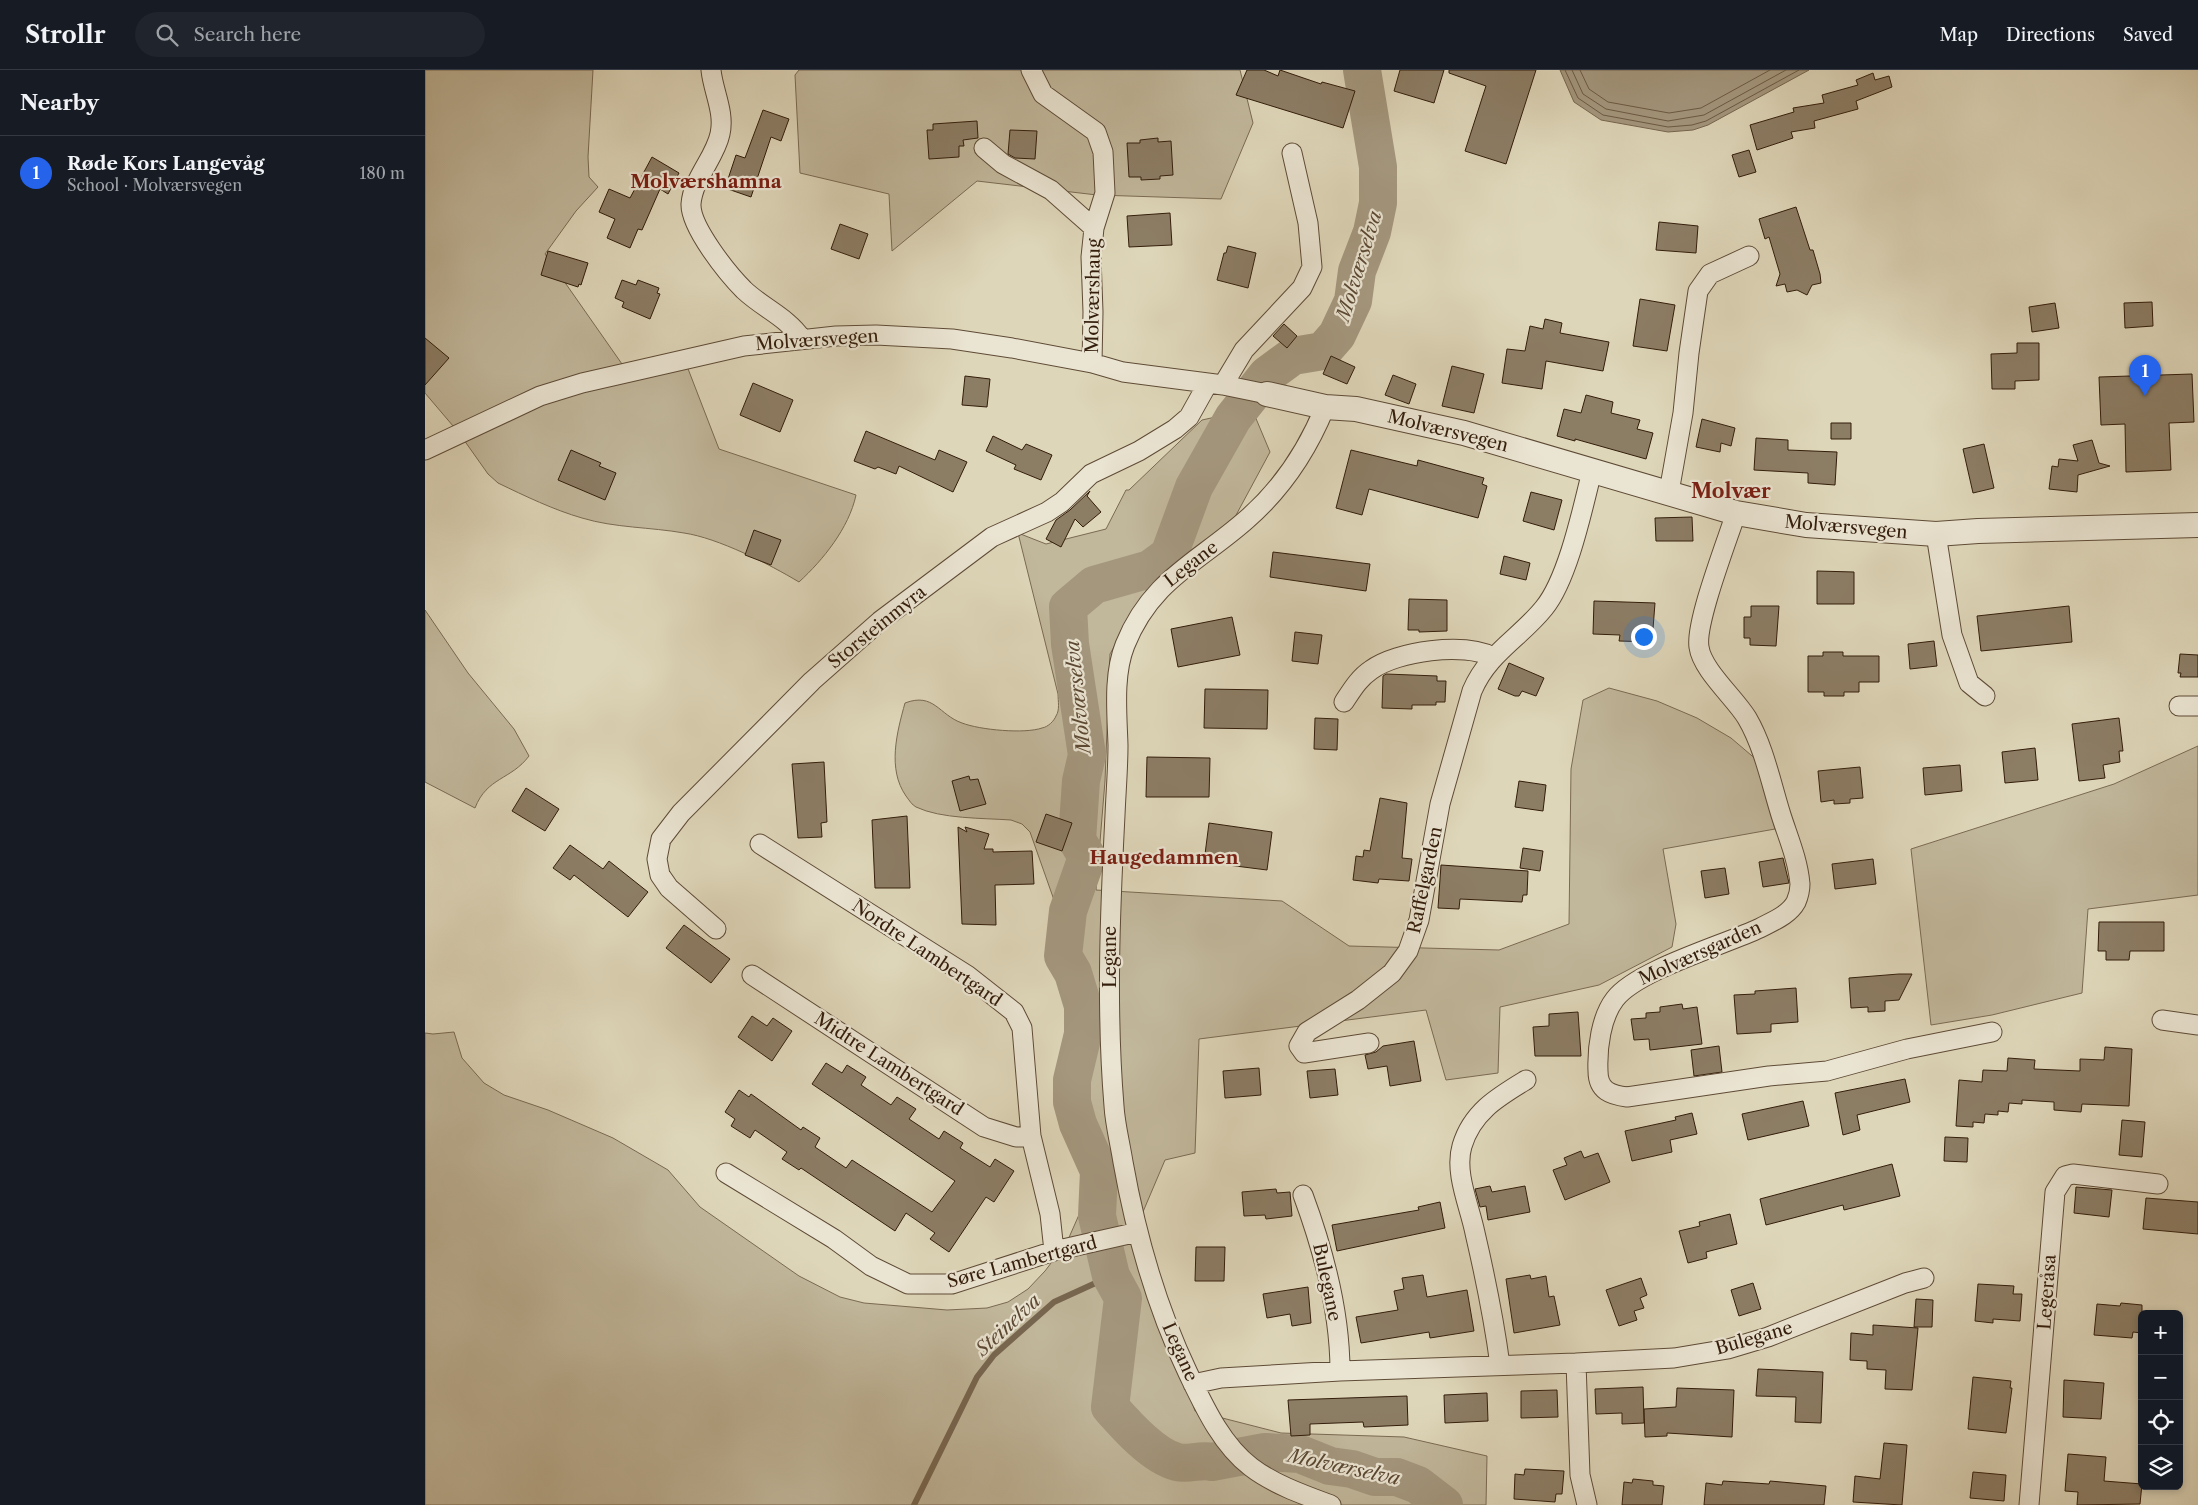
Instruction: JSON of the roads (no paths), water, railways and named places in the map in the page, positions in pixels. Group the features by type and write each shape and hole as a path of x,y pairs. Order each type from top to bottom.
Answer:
{"street":[{"path":"711,70 719,104 721,132 717,144 695,187 691,212 704,237 734,279 745,291 782,316 802,339"},
{"name":"Molværshaug","path":"1031,70 1043,94 1096,132 1101,144 1105,169 1105,193 1094,228 1091,257 1092,363"},
{"name":"Molværshaug","path":"983,148 1003,164 1051,190 1094,228"},
{"path":"1223,386 1244,350 1302,288 1312,267 1307,223 1292,152"},
{"path":"1669,492 1683,412 1698,291 1710,274 1749,256"},
{"name":"Molværsvegen","path":"425,450 539,396 582,383 744,346 802,339 876,334 915,336 1012,348 1092,363 1123,372 1223,386 1325,407 1356,409 1445,428 1736,513 1806,525 1936,534 1978,531 2198,525"},
{"name":"Storsteinmyra","path":"716,929 669,888 660,875 657,859 661,840 681,813 812,681 880,621 992,537 1047,512 1062,502 1091,474 1139,451 1175,429 1223,386"},
{"name":"Legane","path":"1325,407 1315,433 1292,472 1250,517 1175,574 1155,594 1138,615 1123,649 1117,686 1118,765 1109,935 1111,1065 1114,1109 1138,1232 1155,1292 1175,1346 1203,1406 1229,1445 1251,1468 1281,1484 1331,1505"},
{"name":"Raffelgarden","path":"1369,1043 1304,1053 1299,1046 1307,1032 1358,1000 1392,973 1409,951 1419,920 1440,804 1456,740 1478,677 1493,657 1549,601 1567,558 1593,470"},
{"name":"Molværsgarden","path":"1736,513 1700,626 1699,649 1707,665 1738,704 1759,742 1795,860 1800,892 1790,910 1777,919 1635,981 1623,990 1608,1010 1603,1026 1597,1069 1601,1085 1612,1095 1627,1097 1769,1076 1827,1071 1907,1048 1992,1032"},
{"path":"1936,534 1953,635 1969,684 1985,696"},
{"path":"1344,702 1359,681 1372,669 1392,659 1449,648 1466,648 1493,657"},
{"path":"2179,706 2198,706"},
{"name":"Nordre Lambertgard","path":"761,844 967,975 1015,1012 1022,1028 1031,1136 1050,1214 1054,1251"},
{"name":"Midtre Lambertgard","path":"752,975 984,1126 1016,1137 1031,1136"},
{"path":"2162,1020 2198,1025"},
{"path":"1499,1365 1475,1232 1460,1171 1460,1154 1473,1123 1482,1110 1491,1102 1526,1080"},
{"name":"Søre Lambertgard","path":"726,1173 834,1239 871,1266 908,1284 952,1284 1054,1251 1138,1232"},
{"name":"Legeråsa","path":"2029,1505 2055,1192 2065,1176 2073,1174 2158,1184"},
{"name":"Bulegane","path":"1303,1195 1315,1228 1331,1296 1340,1347 1340,1371"},
{"name":"Bulegane","path":"1193,1384 1221,1378 1340,1371 1674,1358 1728,1349 1768,1337 1905,1283 1924,1278"},
{"path":"1576,1363 1580,1475 1587,1505"}],"water":[{"path":"1560,70 1809,70 1708,125 1693,130 1668,132 1601,120 1574,102"}],"waterway":[{"name":"Molværselva","path":"1362,70 1378,167 1378,203 1372,232 1357,271 1353,301 1337,335 1323,351 1293,356 1267,375 1233,418 1194,487 1169,555 1150,569 1094,585 1068,607 1070,644 1087,755 1081,781 1077,840 1087,857 1068,911 1063,956 1073,973 1083,1006 1083,1034 1072,1080 1072,1102 1078,1124 1099,1171 1097,1216 1111,1276 1123,1298 1110,1407 1149,1447 1168,1459 1177,1462 1212,1462 1265,1452 1300,1454 1330,1466 1352,1469 1375,1477 1397,1477 1418,1485 1444,1505"},
{"name":"Steinelva","path":"914,1505 977,1377 994,1355 1054,1302 1111,1276"}],"place":[{"name":"Røde Kors Langevåg","path":"2145,396"}],"district":[{"name":"Molværshamna","path":"706,181"},
{"name":"Molvær","path":"1731,491"},
{"name":"Haugedammen","path":"1164,857"}]}
